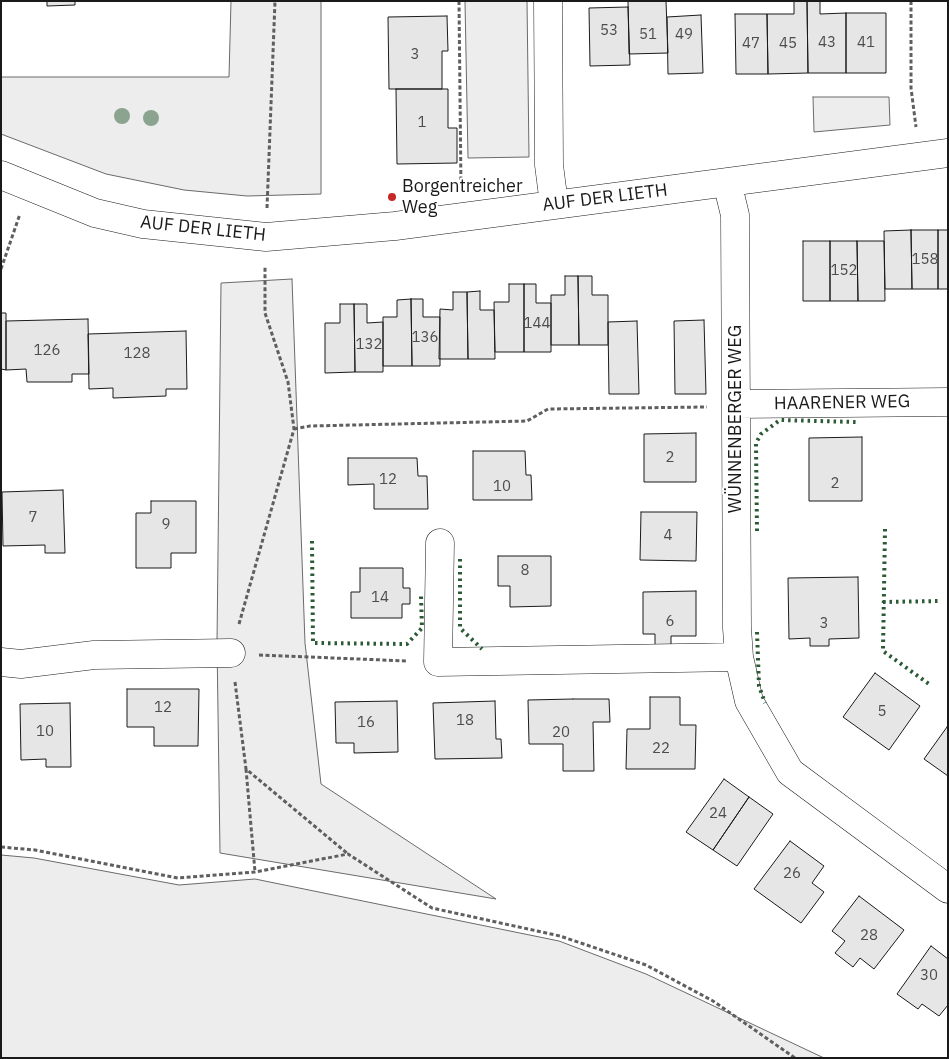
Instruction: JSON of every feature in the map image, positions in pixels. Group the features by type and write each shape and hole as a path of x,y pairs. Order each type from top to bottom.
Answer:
{"street":[{"path":"548,1 549,164 554,204"},
{"name":"AUF DER LIETH","path":"1,175 95,213 143,224 266,237 396,226 948,153"},
{"name":"WÜNNENBERGER WEG","path":"727,182 735,215 739,658 748,701 790,772 948,889"},
{"name":"HAARENER WEG","path":"737,404 948,402"},
{"path":"440,543 438,662 739,658"},
{"path":"1,662 21,664 94,655 231,653"}],"path":[{"path":"255,872 246,769 231,653 294,429 288,382 266,312 266,237 275,1"},
{"path":"459,1 461,188"},
{"path":"911,1 911,88 916,127"},
{"path":"907,128 924,125"},
{"path":"452,190 471,187"},
{"path":"1,269 30,188"},
{"path":"258,204 277,204"},
{"path":"294,429 310,426 527,421 548,409 697,408 737,404"},
{"path":"231,653 438,662"},
{"path":"246,769 348,854 432,908 560,936 646,965 713,1001 795,1058"},
{"path":"1,847 35,850 178,878 255,872 348,854"}],"shaded area":[{"path":"231,1 321,1 321,194 247,196 184,190 106,174 1,134 1,77 229,77"},
{"path":"465,1 527,1 529,157 468,158"},
{"path":"813,97 889,97 890,125 814,132"},
{"path":"292,279 305,643 321,784 496,899 220,853 217,642 221,283"},
{"path":"1,855 34,858 179,885 255,879 559,941 646,974 824,1058 1,1058"}],"building":[{"path":"47,1 75,1 75,5 47,6"},
{"path":"628,1 666,1 668,53 629,54"},
{"path":"794,1 807,1 808,73 768,74 767,14 794,14"},
{"path":"807,1 820,1 820,14 846,13 846,73 808,73"},
{"path":"628,7 630,65 590,66 589,8"},
{"path":"846,13 886,13 886,73 846,73"},
{"path":"735,14 767,14 768,74 736,74"},
{"path":"701,15 703,73 668,74 667,17"},
{"path":"447,16 448,51 442,51 442,89 389,89 388,17"},
{"path":"396,89 448,89 448,128 457,128 457,163 397,164"},
{"path":"911,230 912,289 885,289 884,231"},
{"path":"911,230 938,230 938,289 912,289"},
{"path":"938,230 948,230 948,289 938,289"},
{"path":"803,241 830,241 830,301 803,301"},
{"path":"830,241 857,241 858,301 830,301"},
{"path":"857,241 884,241 885,301 858,301"},
{"path":"565,276 578,276 579,345 551,345 551,295 565,295"},
{"path":"578,276 592,276 592,295 608,295 608,345 579,345"},
{"path":"509,284 524,284 524,352 495,352 494,302 509,302"},
{"path":"524,284 536,284 536,303 551,303 551,352 524,352"},
{"path":"480,291 480,310 494,310 495,359 468,359 467,292"},
{"path":"453,292 467,292 468,359 439,359 440,309 453,310"},
{"path":"411,299 412,366 383,366 383,317 397,317 397,300"},
{"path":"411,299 423,299 423,317 440,317 440,366 412,366"},
{"path":"340,304 354,304 355,372 325,373 325,323 340,323"},
{"path":"354,304 367,304 367,323 383,322 383,372 355,372"},
{"path":"1,313 6,313 6,370 1,369"},
{"path":"88,319 89,374 72,374 72,382 27,382 26,369 6,370 6,321"},
{"path":"704,320 706,394 675,394 674,321"},
{"path":"637,321 639,394 609,394 608,322"},
{"path":"186,331 187,389 166,389 166,396 113,398 113,388 89,389 88,334"},
{"path":"696,433 696,482 644,482 644,434"},
{"path":"862,437 862,501 809,501 809,438"},
{"path":"473,451 525,451 526,475 531,475 532,500 473,500"},
{"path":"348,458 417,458 418,476 427,476 428,509 374,509 374,484 348,485"},
{"path":"63,490 65,553 45,553 45,545 3,546 2,492"},
{"path":"151,501 196,501 196,553 171,553 171,568 136,568 136,513 151,513"},
{"path":"641,512 697,512 696,561 640,560"},
{"path":"498,556 551,556 551,606 510,607 510,586 498,586"},
{"path":"360,568 403,568 403,588 410,588 410,604 402,604 402,618 351,618 351,592 360,592"},
{"path":"858,577 859,638 829,639 829,646 810,646 810,638 789,639 788,578"},
{"path":"696,591 696,636 671,636 671,645 655,645 655,634 643,634 643,592"},
{"path":"875,673 920,706 889,750 843,717"},
{"path":"127,689 199,689 198,746 154,746 154,727 127,727"},
{"path":"650,697 680,697 680,725 696,725 695,769 626,769 627,729 650,729"},
{"path":"609,699 610,722 593,722 594,771 563,771 563,744 529,744 528,700"},
{"path":"397,701 398,752 354,753 354,743 336,743 335,702"},
{"path":"495,701 496,739 501,739 502,758 435,759 433,703"},
{"path":"70,703 71,767 46,767 46,759 21,760 20,704"},
{"path":"948,728 948,776 924,759"},
{"path":"724,779 749,797 713,850 686,832"},
{"path":"749,797 773,814 737,866 713,850"},
{"path":"790,841 824,866 812,883 824,892 801,923 754,889"},
{"path":"859,896 904,930 874,969 860,958 853,967 835,953 845,941 832,931"},
{"path":"931,946 948,959 948,1005 939,1016 922,1004 918,1009 897,994"}],"hedge":[{"path":"757,531 756,443 761,434 780,420 856,422"},
{"path":"885,529 883,651 929,684"},
{"path":"312,541 313,643 407,644 422,628 421,596"},
{"path":"460,559 460,628 482,649"},
{"path":"883,602 940,601"},
{"path":"757,632 759,686 765,703"}],"place":[{"name":"Borgentreicher Weg","path":"392,197"}]}
